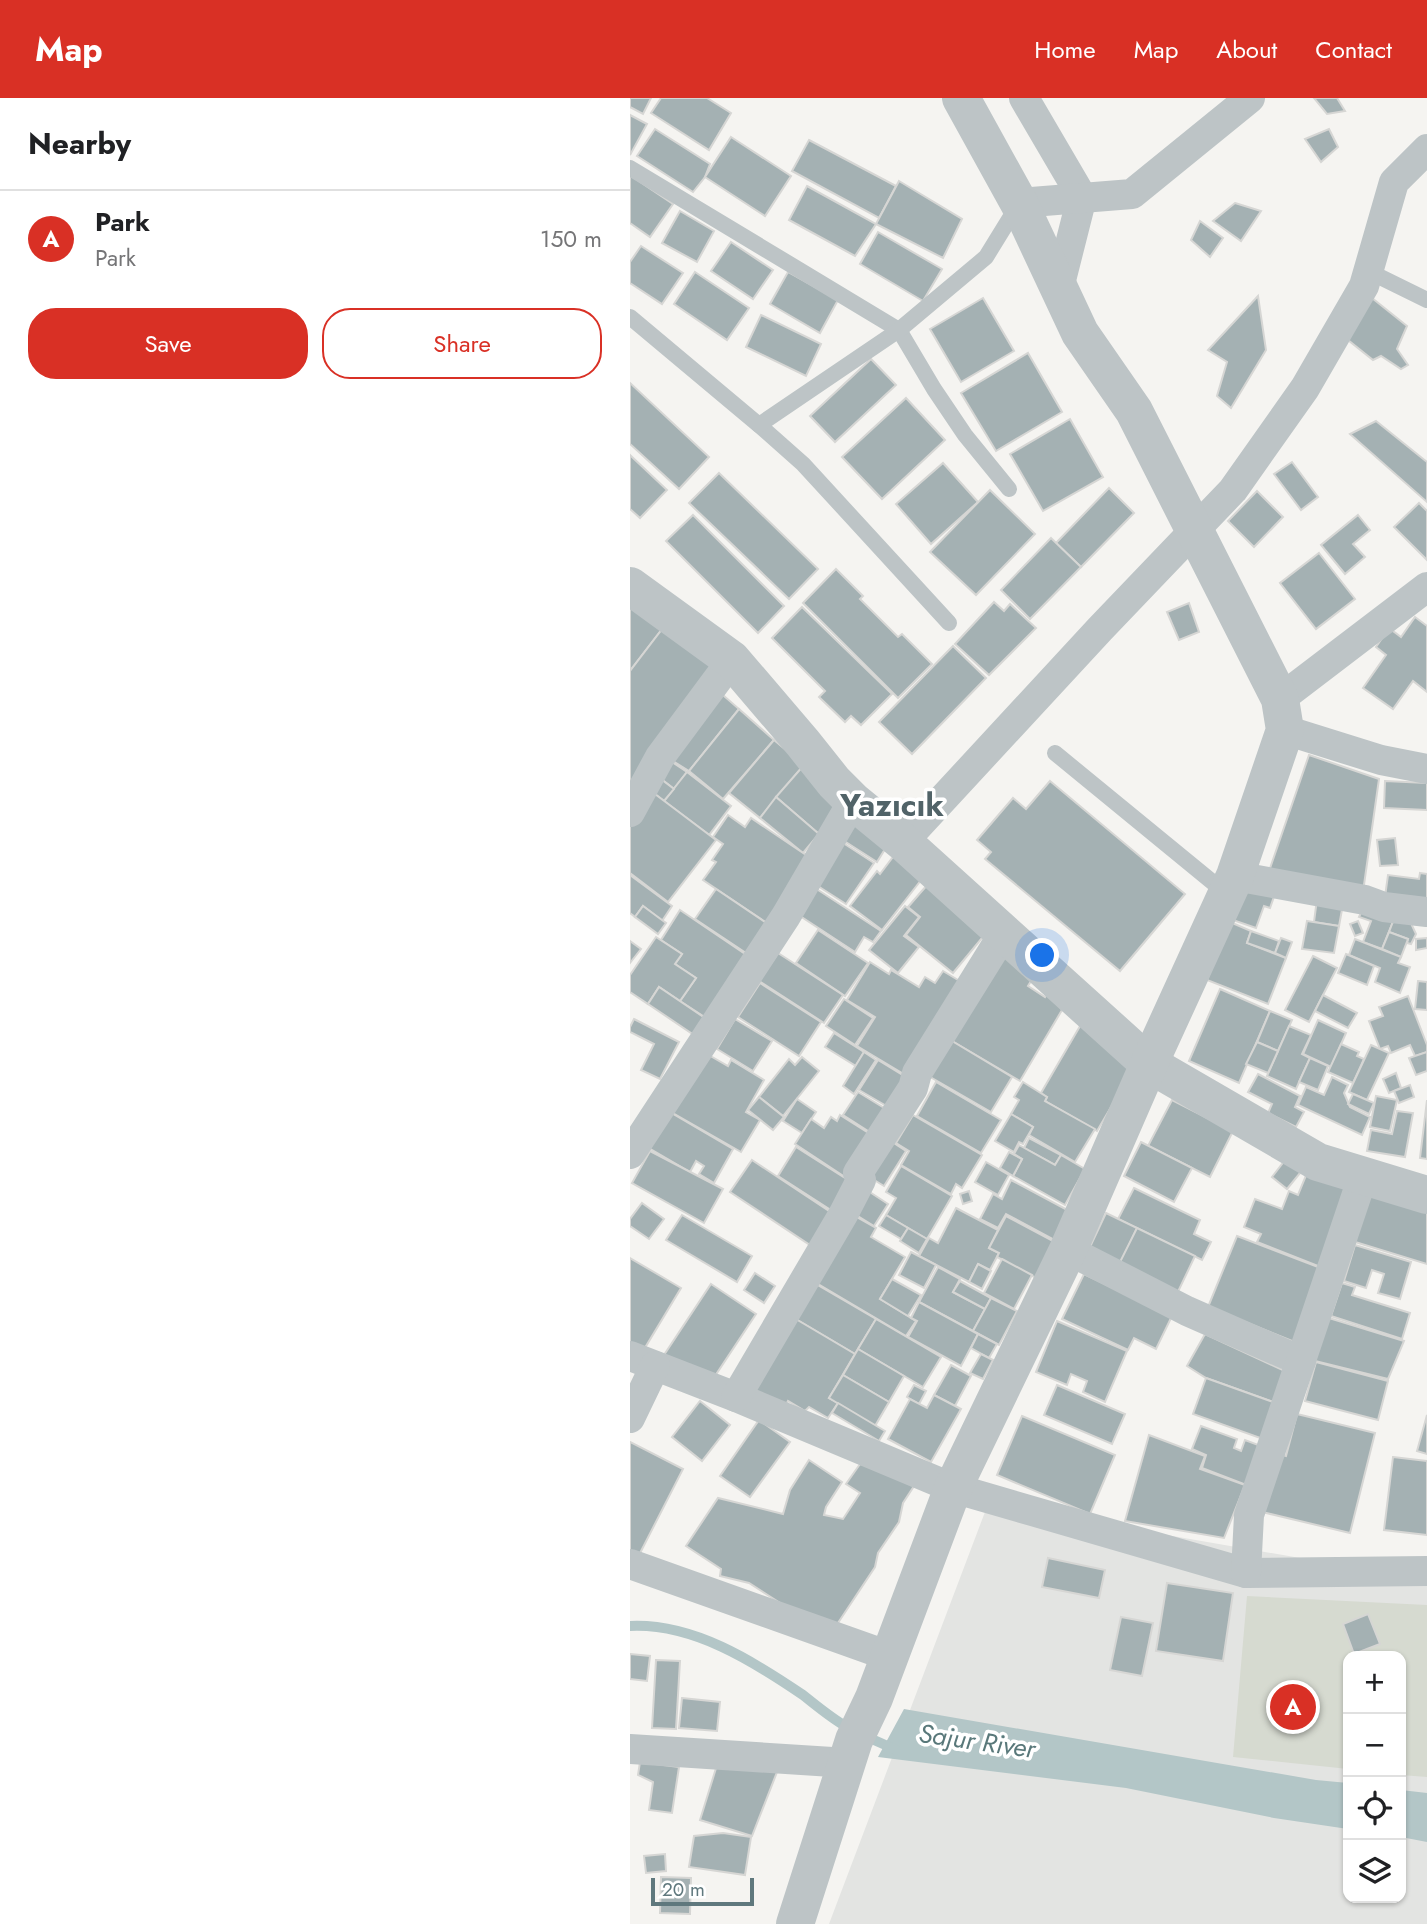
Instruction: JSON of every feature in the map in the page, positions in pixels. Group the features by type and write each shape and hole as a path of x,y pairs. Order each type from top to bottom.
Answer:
{"street":[{"path":"961,98 1019,202 1080,333 1135,411 1282,714 1381,760 1427,769"},
{"path":"1024,98 1082,197 1059,288"},
{"path":"1019,202 1132,194 1250,98"},
{"path":"903,842 1100,628 1233,490 1305,388 1364,286 1394,182 1427,149"},
{"path":"630,586 732,660 853,801 903,842 1149,1064 1318,1162 1427,1195"},
{"path":"795,1924 851,1751 874,1698 953,1488 1068,1250 1231,885 1282,714 1427,587"},
{"path":"630,812 660,757 732,660"},
{"path":"630,1154 786,916 853,801"},
{"path":"1231,885 1365,900 1384,907 1427,912"},
{"path":"736,1397 845,1213 861,1180 858,1173 913,1088 917,1073 1003,933"},
{"path":"1246,1573 1249,1515 1363,1176"},
{"path":"1068,1250 1187,1311 1301,1361"},
{"path":"630,1418 643,1361 953,1488 1246,1573 1427,1571"},
{"path":"630,1564 889,1656"},
{"path":"630,1749 851,1751"}],"lane":[{"path":"630,168 899,330 965,435 1009,489"},
{"path":"759,425 899,330 986,257 1019,202"},
{"path":"1368,271 1427,300"},
{"path":"630,317 803,464 949,623"},
{"path":"1055,753 1231,885"}],"shaded area":[{"path":"988,1504 1427,1580 1427,1924 829,1924"},
{"path":"1247,1596 1427,1605 1427,1777 1406,1775 1406,1651 1343,1651 1343,1768 1233,1757"}],"water":[{"path":"904,1709 1343,1783 1343,1828 1274,1818 1126,1788 878,1757"},
{"path":"1406,1791 1427,1793 1427,1842 1406,1838"}],"building":[{"path":"630,98 651,98 643,114 630,107"},
{"path":"661,98 707,98 731,113 709,150 651,113"},
{"path":"1314,98 1337,98 1345,111 1327,114"},
{"path":"630,115 647,124 630,155"},
{"path":"655,129 710,164 705,177 693,192 637,156"},
{"path":"1329,129 1338,147 1321,162 1305,139"},
{"path":"731,137 791,176 765,216 705,177"},
{"path":"809,140 896,186 879,218 792,171"},
{"path":"630,175 673,204 650,237 630,223"},
{"path":"899,181 962,219 943,258 876,224"},
{"path":"807,186 876,224 855,256 789,220"},
{"path":"1235,203 1261,211 1241,241 1213,221"},
{"path":"680,211 714,231 697,262 662,243"},
{"path":"1200,221 1223,238 1210,257 1191,240"},
{"path":"878,232 942,269 923,301 860,264"},
{"path":"731,242 773,270 753,299 711,271"},
{"path":"641,246 683,273 662,304 630,283 630,262"},
{"path":"695,272 749,308 727,340 674,304"},
{"path":"788,272 838,300 820,333 770,304"},
{"path":"1258,296 1266,350 1231,408 1217,396 1227,362 1208,350"},
{"path":"983,298 1014,351 961,382 930,329"},
{"path":"1372,298 1407,326 1397,349 1408,365 1401,369 1381,356 1373,360 1343,336"},
{"path":"761,315 821,344 806,376 746,347"},
{"path":"1028,353 1062,412 996,451 961,393"},
{"path":"871,359 896,385 835,442 810,416"},
{"path":"630,383 709,457 679,489 630,444"},
{"path":"906,398 945,440 882,499 842,457"},
{"path":"1070,419 1103,477 1043,511 1010,454"},
{"path":"1376,421 1427,462 1427,502 1350,434"},
{"path":"630,455 667,490 640,518 630,509"},
{"path":"1292,462 1318,497 1301,510 1274,474"},
{"path":"943,463 978,502 931,544 896,504"},
{"path":"719,473 818,569 789,599 689,503"},
{"path":"1109,488 1134,513 1081,567 1056,543"},
{"path":"990,490 1035,534 976,595 930,552"},
{"path":"1257,491 1283,517 1254,547 1228,521"},
{"path":"1419,503 1427,511 1427,560 1394,527"},
{"path":"693,515 784,606 758,633 666,541"},
{"path":"1358,515 1370,530 1353,544 1365,557 1345,574 1321,545"},
{"path":"1051,538 1081,567 1030,619 1001,590"},
{"path":"1319,553 1355,599 1316,629 1280,583"},
{"path":"836,569 863,596 860,599 898,637 902,634 932,664 898,698 803,603"},
{"path":"630,600 666,624 630,671"},
{"path":"994,602 1004,611 1010,604 1036,628 989,675 955,644"},
{"path":"1189,603 1199,632 1179,640 1167,612"},
{"path":"802,607 892,694 861,725 851,716 845,722 819,697 825,691 772,638"},
{"path":"1415,617 1427,626 1427,692 1413,681 1393,709 1363,688 1386,655 1376,647 1389,628 1401,637"},
{"path":"666,624 723,668 630,789 630,671"},
{"path":"953,646 986,678 912,754 879,722"},
{"path":"716,689 739,709 689,771 663,755"},
{"path":"739,709 774,740 723,799 689,771"},
{"path":"774,740 804,765 760,818 729,793"},
{"path":"1309,755 1379,779 1362,899 1267,877"},
{"path":"672,762 687,772 674,789 660,778"},
{"path":"804,765 844,799 819,834 776,797"},
{"path":"687,772 731,806 709,835 664,801"},
{"path":"657,776 674,789 664,801 647,788"},
{"path":"1050,781 1185,894 1120,971 985,859 991,852 977,840 1013,798 1026,809"},
{"path":"1385,781 1427,783 1427,810 1384,808"},
{"path":"651,791 716,840 668,902 630,873 630,818"},
{"path":"776,797 819,834 803,853 760,818"},
{"path":"728,815 745,827 751,818 812,859 768,924 703,880 716,862 712,860 723,844 713,837"},
{"path":"852,816 890,841 877,862 838,837"},
{"path":"1395,838 1398,865 1380,866 1377,840"},
{"path":"837,839 874,863 846,904 810,881"},
{"path":"896,853 925,875 882,930 850,906 877,871 880,874"},
{"path":"1420,873 1427,874 1427,910 1384,904 1388,875 1419,879"},
{"path":"630,875 672,906 662,921 643,906 635,917 630,913"},
{"path":"1241,878 1276,891 1270,908 1264,906 1256,928 1227,918"},
{"path":"928,884 987,932 953,973 906,935 920,917 908,907"},
{"path":"812,886 881,931 873,942 864,937 855,952 794,912"},
{"path":"716,889 768,924 755,959 695,919"},
{"path":"1317,899 1343,904 1339,926 1314,922"},
{"path":"1366,902 1396,914 1382,949 1363,942 1371,921 1359,917"},
{"path":"643,906 666,923 658,934 635,917"},
{"path":"905,906 919,917 904,936 919,947 898,973 869,950"},
{"path":"680,910 751,958 709,1020 680,1001 696,978 675,964 682,954 661,940"},
{"path":"1396,914 1409,919 1416,934 1411,944 1407,943 1408,939 1389,932"},
{"path":"1307,921 1339,926 1334,953 1302,949"},
{"path":"1358,921 1363,933 1355,936 1350,924"},
{"path":"1230,922 1251,931 1247,943 1286,958 1268,1004 1207,980"},
{"path":"818,930 868,963 845,996 796,963"},
{"path":"1251,931 1279,941 1275,953 1247,943"},
{"path":"1389,932 1408,939 1401,957 1382,949"},
{"path":"656,937 682,954 675,964 696,978 680,1001 659,987 648,1004 630,992 630,975"},
{"path":"1281,938 1292,942 1286,958 1275,953"},
{"path":"1427,938 1427,948 1416,950 1416,939"},
{"path":"1355,939 1401,957 1398,963 1410,967 1400,993 1375,982 1380,968 1349,955"},
{"path":"630,941 641,949 630,963"},
{"path":"999,951 1036,973 1028,986 1045,997 1049,990 1062,1010 1020,1081 947,1038"},
{"path":"778,953 843,995 824,1023 759,981"},
{"path":"1346,954 1374,966 1367,985 1338,973"},
{"path":"1313,956 1337,968 1309,1022 1285,1010"},
{"path":"870,962 889,974 891,970 919,987 925,977 935,983 943,971 968,986 907,1076 857,1046 875,1017 847,1000"},
{"path":"1418,981 1427,982 1427,1010 1415,1009"},
{"path":"760,983 821,1022 799,1056 738,1017"},
{"path":"659,987 705,1018 694,1035 648,1004"},
{"path":"1220,989 1270,1011 1239,1083 1189,1061"},
{"path":"1323,995 1357,1013 1348,1028 1315,1011"},
{"path":"1408,996 1427,1045 1427,1052 1415,1056 1410,1045 1391,1053 1388,1046 1380,1049 1369,1021 1383,1016 1379,1007"},
{"path":"844,999 873,1018 855,1045 826,1026"},
{"path":"1270,1011 1292,1020 1278,1051 1257,1042"},
{"path":"634,1019 679,1042 660,1079 641,1070 654,1044 630,1032"},
{"path":"735,1019 772,1041 753,1071 717,1049"},
{"path":"1318,1020 1346,1033 1331,1067 1303,1054"},
{"path":"1083,1021 1137,1063 1097,1131 1045,1101 1047,1097 1041,1093"},
{"path":"1289,1026 1311,1035 1302,1054 1310,1058 1296,1089 1267,1076"},
{"path":"834,1033 864,1052 856,1066 825,1047"},
{"path":"947,1038 1012,1077 991,1112 925,1074"},
{"path":"1257,1042 1278,1051 1268,1073 1246,1064"},
{"path":"1341,1044 1359,1052 1357,1056 1364,1059 1353,1083 1328,1072"},
{"path":"1371,1045 1389,1053 1367,1100 1349,1092"},
{"path":"864,1052 876,1060 854,1094 843,1086"},
{"path":"1427,1052 1427,1071 1416,1075 1409,1058"},
{"path":"707,1054 728,1066 731,1060 764,1080 746,1112 760,1120 741,1152 664,1108"},
{"path":"802,1057 819,1071 783,1116 759,1097 789,1059 795,1065"},
{"path":"1310,1058 1328,1066 1318,1090 1299,1082"},
{"path":"878,1060 914,1082 895,1111 859,1090"},
{"path":"1396,1073 1401,1088 1389,1093 1383,1079"},
{"path":"1258,1074 1300,1096 1295,1107 1304,1112 1296,1127 1268,1113 1272,1104 1248,1092"},
{"path":"1332,1077 1348,1085 1344,1093 1350,1107 1370,1117 1362,1135 1298,1105 1306,1087 1324,1095"},
{"path":"936,1082 1001,1120 981,1153 917,1116"},
{"path":"1023,1082 1047,1097 1045,1101 1095,1129 1075,1162 1029,1135 1033,1127 1011,1114 1019,1100 1014,1097"},
{"path":"1410,1085 1414,1097 1399,1103 1394,1091"},
{"path":"858,1092 894,1114 879,1138 843,1115"},
{"path":"1353,1094 1374,1103 1369,1114 1348,1104"},
{"path":"1376,1096 1397,1100 1390,1131 1370,1127"},
{"path":"759,1097 784,1117 773,1130 748,1110"},
{"path":"797,1099 816,1112 802,1133 783,1121"},
{"path":"1172,1100 1233,1131 1210,1177 1148,1146"},
{"path":"1427,1100 1427,1159 1420,1158"},
{"path":"668,1111 733,1149 714,1183 699,1174 704,1166 696,1161 690,1172 647,1147"},
{"path":"1397,1111 1413,1113 1405,1157 1367,1151 1371,1130 1392,1134"},
{"path":"1011,1114 1033,1127 1023,1144 1019,1142 1014,1152 995,1141"},
{"path":"840,1115 878,1139 851,1181 795,1144 811,1119 824,1128 831,1117 837,1121"},
{"path":"913,1115 982,1155 962,1188 956,1184 951,1194 901,1165 909,1151 896,1143"},
{"path":"883,1136 906,1151 884,1186 861,1172"},
{"path":"1029,1138 1061,1155 1055,1165 1024,1148"},
{"path":"1141,1142 1192,1168 1174,1202 1124,1176"},
{"path":"1019,1145 1055,1165 1061,1155 1085,1169 1065,1205 1013,1176 1022,1159 1014,1154"},
{"path":"796,1147 856,1185 837,1214 778,1176"},
{"path":"650,1151 723,1189 704,1223 632,1183"},
{"path":"1009,1152 1022,1159 1013,1176 1000,1168"},
{"path":"1289,1155 1305,1167 1287,1189 1272,1177"},
{"path":"752,1160 832,1213 810,1245 730,1192"},
{"path":"986,1162 1009,1175 998,1195 975,1182"},
{"path":"901,1166 952,1196 927,1239 886,1215 896,1198 886,1192"},
{"path":"1309,1168 1355,1186 1323,1268 1257,1242 1261,1234 1244,1227 1255,1199 1282,1209 1289,1191 1298,1195"},
{"path":"1011,1180 1073,1213 1058,1242 1006,1214 998,1228 980,1219 993,1194 1002,1199"},
{"path":"862,1187 888,1204 874,1226 848,1210"},
{"path":"1134,1188 1200,1220 1194,1234 1211,1242 1202,1260 1118,1219"},
{"path":"1369,1189 1427,1206 1427,1264 1352,1241"},
{"path":"969,1191 972,1201 963,1204 960,1194"},
{"path":"642,1203 664,1219 649,1239 630,1226 630,1219"},
{"path":"956,1208 998,1230 989,1248 999,1253 990,1270 978,1264 969,1282 919,1256 929,1238 938,1243"},
{"path":"1106,1213 1137,1228 1120,1264 1089,1249"},
{"path":"682,1215 752,1256 737,1282 666,1240"},
{"path":"853,1215 876,1228 871,1237 905,1257 880,1299 916,1321 906,1336 813,1281"},
{"path":"886,1215 908,1228 901,1239 879,1226"},
{"path":"1006,1216 1055,1242 1036,1278 997,1257 999,1253 989,1248"},
{"path":"908,1228 927,1239 919,1253 900,1241"},
{"path":"1137,1228 1195,1256 1175,1298 1116,1270"},
{"path":"1237,1236 1326,1270 1297,1343 1208,1307"},
{"path":"1355,1245 1411,1262 1400,1299 1378,1293 1384,1274 1372,1270 1366,1288 1344,1281"},
{"path":"911,1252 936,1265 924,1288 899,1275"},
{"path":"630,1258 681,1288 643,1351 630,1343"},
{"path":"1002,1259 1032,1275 1014,1309 984,1293"},
{"path":"978,1264 991,1271 982,1289 969,1282"},
{"path":"938,1267 960,1279 953,1292 985,1309 973,1331 919,1302"},
{"path":"755,1273 775,1286 764,1303 744,1290"},
{"path":"1084,1274 1172,1316 1156,1349 1134,1338 1128,1350 1062,1319"},
{"path":"892,1279 921,1295 908,1316 880,1299"},
{"path":"809,1280 876,1319 855,1354 789,1315"},
{"path":"960,1281 991,1298 985,1309 953,1292"},
{"path":"1342,1283 1355,1287 1352,1295 1410,1313 1402,1339 1331,1316"},
{"path":"711,1284 756,1314 709,1385 664,1355"},
{"path":"991,1298 1017,1311 999,1345 973,1331"},
{"path":"919,1302 978,1334 961,1366 908,1337 917,1321 911,1318"},
{"path":"789,1315 855,1354 829,1398 838,1403 828,1418 809,1407 805,1411 788,1401 786,1405 746,1387"},
{"path":"1329,1318 1404,1341 1388,1379 1311,1360"},
{"path":"876,1319 941,1357 923,1387 858,1349"},
{"path":"1057,1321 1127,1351 1105,1402 1083,1392 1087,1381 1071,1374 1067,1385 1036,1372"},
{"path":"978,1334 997,1344 989,1358 971,1348"},
{"path":"1205,1334 1287,1372 1276,1403 1206,1378 1187,1366"},
{"path":"858,1349 904,1376 889,1402 843,1375"},
{"path":"981,1354 993,1360 983,1379 970,1373"},
{"path":"1316,1362 1388,1381 1378,1420 1305,1401"},
{"path":"951,1365 971,1376 955,1406 934,1395"},
{"path":"843,1375 889,1402 875,1426 829,1398"},
{"path":"1206,1378 1276,1403 1263,1439 1193,1414"},
{"path":"914,1385 926,1391 919,1404 907,1397"},
{"path":"1057,1385 1125,1414 1112,1444 1044,1415"},
{"path":"934,1395 961,1409 931,1462 888,1439 910,1399 927,1408"},
{"path":"700,1401 730,1425 702,1461 672,1437"},
{"path":"838,1403 885,1431 879,1441 832,1413"},
{"path":"1297,1414 1375,1433 1350,1533 1258,1511 1273,1452 1286,1456"},
{"path":"1427,1415 1427,1454 1417,1451"},
{"path":"1022,1416 1115,1455 1090,1514 997,1475"},
{"path":"759,1420 790,1442 750,1497 720,1476"},
{"path":"1201,1426 1237,1439 1234,1448 1241,1451 1245,1440 1269,1449 1254,1488 1202,1468 1206,1455 1192,1449"},
{"path":"1149,1435 1205,1456 1200,1469 1245,1485 1224,1538 1125,1521"},
{"path":"630,1442 683,1469 637,1559 630,1555"},
{"path":"1393,1457 1427,1461 1427,1535 1384,1530"},
{"path":"809,1460 842,1482 824,1515 843,1519 860,1493 846,1484 860,1464 920,1477 903,1503 899,1522 878,1553 875,1567 830,1635 749,1583 720,1576 721,1569 686,1546 718,1498 783,1514 790,1490"},
{"path":"1048,1558 1105,1570 1099,1598 1042,1587"},
{"path":"1167,1583 1233,1593 1223,1661 1156,1651"},
{"path":"1368,1614 1380,1644 1362,1651 1353,1651 1343,1624"},
{"path":"1121,1617 1153,1623 1142,1676 1110,1670"},
{"path":"630,1654 650,1656 647,1681 630,1679"},
{"path":"656,1660 680,1661 676,1729 652,1728"},
{"path":"682,1698 720,1702 717,1731 679,1728"},
{"path":"640,1762 679,1767 672,1813 649,1810 653,1782 638,1775"},
{"path":"717,1765 779,1767 752,1836 700,1820"},
{"path":"723,1833 751,1837 745,1875 689,1867 694,1836"},
{"path":"665,1854 666,1871 646,1873 644,1856"},
{"path":"661,1877 691,1878 690,1914 660,1913"}],"waterway":[{"name":"Sajur River","path":"630,1626 677,1631 743,1657 784,1682 847,1727 896,1750"}],"place":[{"name":"Park","path":"1293,1707"}],"district":[{"name":"Yazıcık","path":"892,805"}]}
